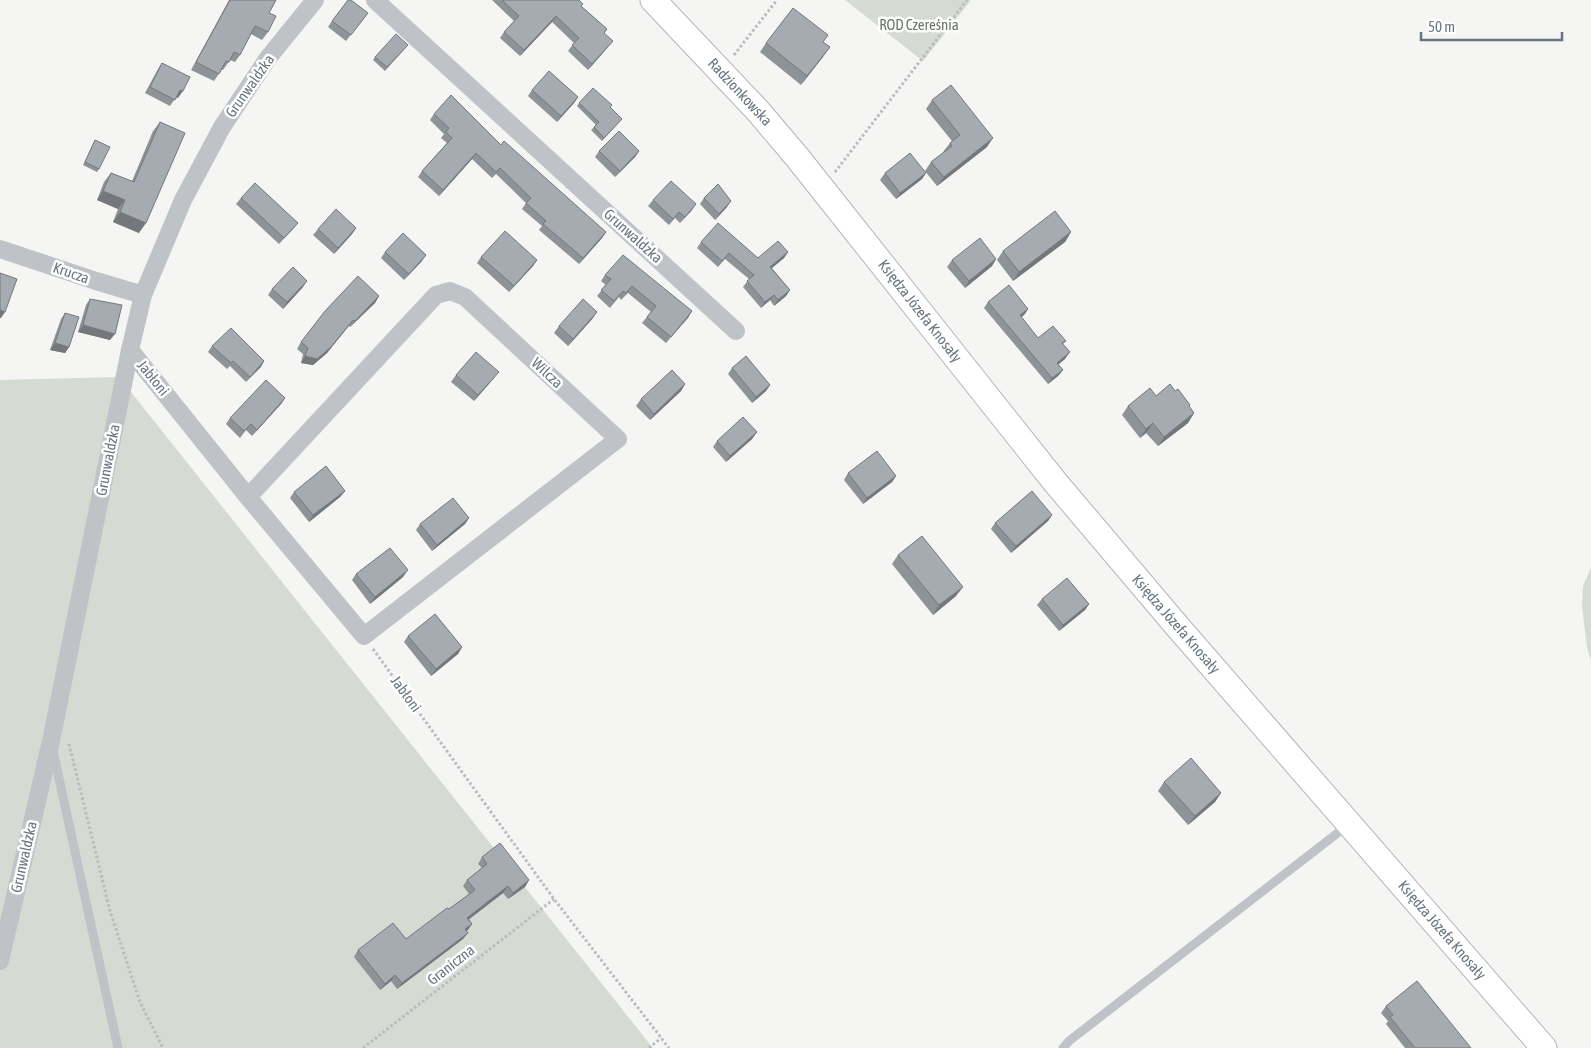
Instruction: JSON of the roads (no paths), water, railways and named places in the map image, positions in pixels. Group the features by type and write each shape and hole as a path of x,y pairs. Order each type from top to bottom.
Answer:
{"street":[{"name":"Grunwaldzka","path":"0,961 51,741 130,350 143,295 183,200 222,127 268,58 315,0"},
{"name":"Grunwaldzka","path":"375,0 736,330"},
{"name":"Radzionkowska","path":"653,0 758,111 822,188"},
{"name":"Księdza Józefa Knosały","path":"822,188 1055,482 1176,626 1544,1048"},
{"name":"Krucza","path":"0,249 143,295"},
{"name":"Wilcza","path":"248,497 436,296 450,291 465,297 618,439 364,636"},
{"name":"Jabłoni","path":"130,350 248,497 364,636"}],"lane":[{"path":"51,741 118,1048"},
{"path":"1063,1048 1069,1041 1350,824"}],"park label":[{"name":"ROD Czereśnia","path":"919,25"}]}
